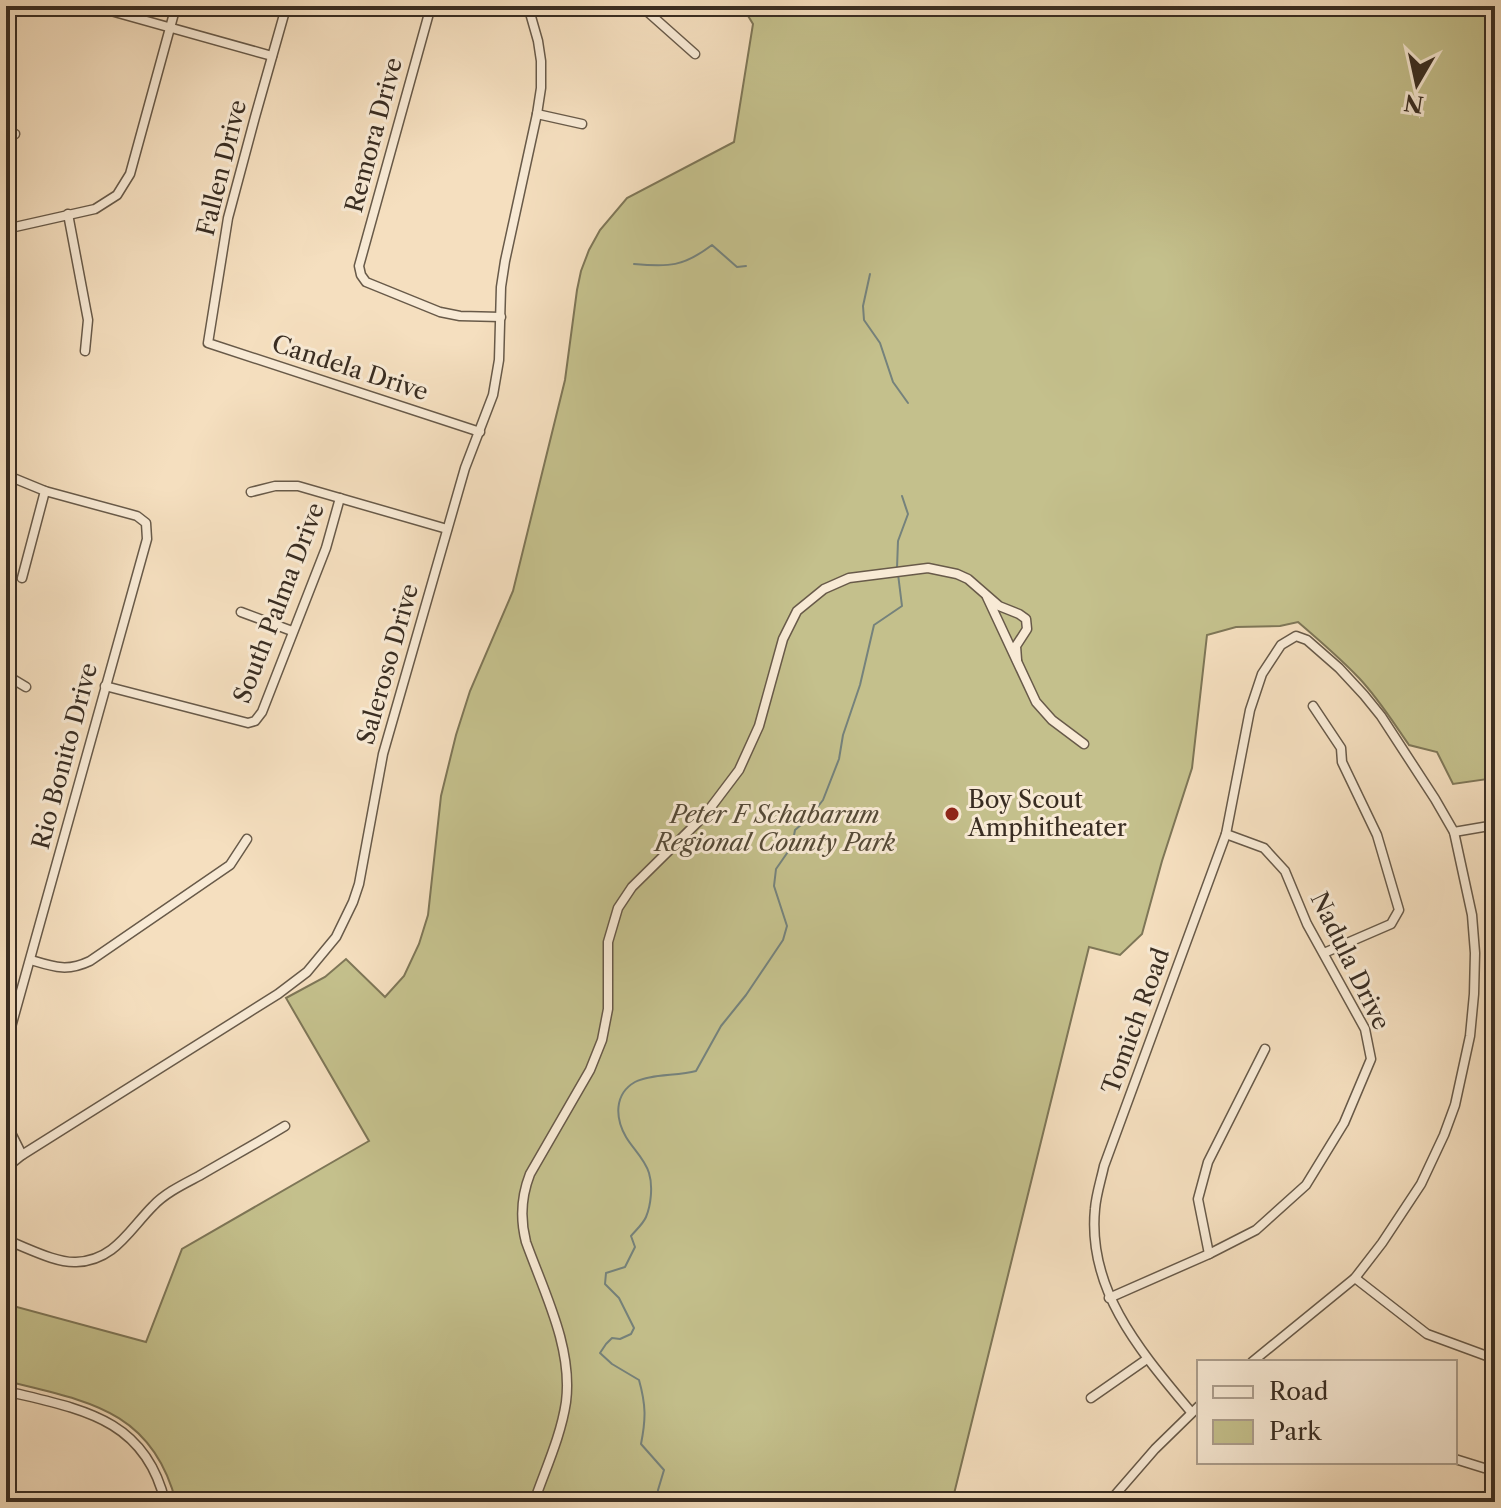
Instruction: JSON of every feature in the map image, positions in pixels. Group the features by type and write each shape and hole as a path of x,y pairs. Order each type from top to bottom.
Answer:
{"street":[{"path":"93,6 272,56"},
{"path":"6,229 95,209 117,195 124,186 130,174 176,6"},
{"name":"Fallen Drive","path":"208,343 228,218 272,56 289,6"},
{"name":"Remora Drive","path":"431,6 359,266 361,275 366,282 440,312 501,317"},
{"path":"529,9 550,6"},
{"path":"641,6 695,54"},
{"name":"Saleroso Drive","path":"6,1168 278,994 307,972 336,937 345,920 359,884 383,754 465,468 490,404 497,376 501,287 541,88 541,61 529,9"},
{"path":"537,114 582,124"},
{"path":"68,214 88,320 85,351"},
{"name":"Candela Drive","path":"208,343 480,432"},
{"path":"6,475 45,491 22,578"},
{"path":"251,492 275,486 298,486 447,529"},
{"name":"Rio Bonito Drive","path":"6,1045 147,539 146,523 137,516 45,491"},
{"name":"South Palma Drive","path":"105,686 248,723 255,721 262,712 326,548 340,498"},
{"path":"534,1502 564,1409 567,1371 560,1336 526,1242 522,1205 526,1184 590,1070 602,1040 608,1009 608,942 618,908 632,887 707,814 739,770 759,726 783,639 797,611 814,595 849,578 928,568 968,579 999,606 1023,616 1027,622 1026,633 1016,646 1017,660 1032,694 1052,720 1084,744"},
{"path":"985,593 1017,660"},
{"path":"241,612 292,631"},
{"name":"Tomich Road","path":"1191,1412 1147,1359 1109,1298 1095,1252 1095,1208 1104,1166 1226,834 1250,710 1262,674 1281,645 1296,636 1307,640 1339,668 1373,705 1454,832"},
{"path":"6,675 26,687"},
{"path":"1313,706 1341,748 1342,762 1377,835 1399,910 1391,924 1324,953"},
{"path":"1254,1360 1355,1278 1421,1184 1444,1135 1464,1071 1470,1036 1475,953 1472,915 1454,832 1495,825"},
{"name":"Nadula Drive","path":"1109,1298 1256,1230 1306,1185 1344,1123 1371,1059 1365,1029 1307,924 1285,871 1264,848 1226,834"},
{"path":"31,960 60,968 75,968 90,961 230,865 247,839"},
{"path":"1209,1254 1198,1199 1208,1162 1265,1049"},
{"path":"6,1123 22,1155"},
{"path":"6,1240 62,1261 91,1260 106,1254 118,1246 155,1204 285,1126"},
{"path":"1355,1278 1427,1334 1495,1359"},
{"path":"1091,1398 1147,1359"},
{"path":"6,1391 79,1409 111,1424 147,1458 165,1502"},
{"path":"1109,1502 1155,1449 1197,1408"},
{"path":"1457,1460 1495,1469"}],"green space":[{"name":"Peter F Schabarum Regional County Park","path":"742,6 1495,6 1495,778 1453,784 1437,752 1409,745 1366,686 1298,622 1280,626 1236,627 1207,635 1192,768 1142,934 1120,955 1089,947 952,1502 176,1502 165,1471 151,1447 133,1428 89,1404 6,1381 6,1304 146,1342 182,1249 369,1141 286,998 325,977 346,959 385,997 404,976 419,944 428,915 441,796 470,691 513,591 565,380 581,271 600,230 627,198 734,142 753,24"}],"waterway":[{"path":"634,264 675,264 692,258 712,245 737,267 746,266"},
{"path":"870,274 863,306 864,320 880,343 893,382 908,403"},
{"path":"897,568 898,541 908,514 902,496"},
{"path":"657,1502 664,1470 641,1444 644,1412 639,1380 600,1353 612,1338 620,1339 631,1334 634,1328 619,1298 605,1284 606,1273 625,1267 635,1247 631,1236 646,1217 651,1195 647,1168 626,1137 618,1107 623,1093 641,1079 696,1071 721,1026 783,940 787,926 774,886 776,869 792,846 795,830 823,800 839,759 874,625 902,606 898,574"}],"place":[{"name":"Boy Scout Amphitheater","path":"952,814"}]}
